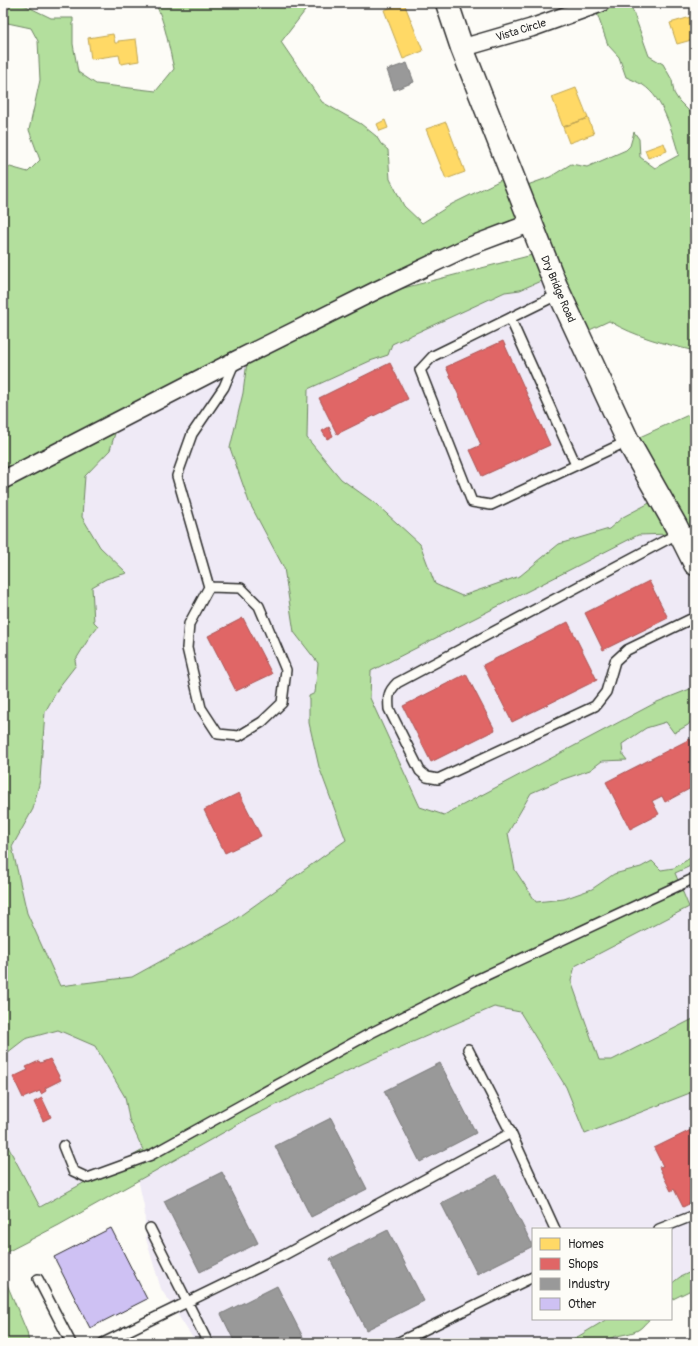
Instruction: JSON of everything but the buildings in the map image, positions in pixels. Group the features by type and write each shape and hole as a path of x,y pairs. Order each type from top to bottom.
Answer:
{"street":[{"name":"Dry Bridge Road","path":"447,3 462,48 559,294 628,441 695,564"},
{"name":"Vista Circle","path":"462,48 531,28 601,3"},
{"path":"3,480 236,360 375,291 470,246 531,224"}],"lane":[{"path":"559,294 433,356 420,370 472,502 491,505 628,441"},
{"path":"510,318 576,465"},
{"path":"209,588 241,588 259,606 286,670 282,703 262,722 239,736 218,734 200,708 187,648 189,624 209,588 177,476 192,434 224,387 236,360"},
{"path":"679,533 397,683 390,690 388,699 389,709 420,771 427,777 438,778 595,706 606,692 615,660 627,650 695,617"},
{"path":"63,1146 73,1171 88,1178 151,1155 371,1033 476,980 695,878"},
{"path":"468,1049 511,1133 555,1228"},
{"path":"103,1343 284,1255 511,1133"},
{"path":"662,1228 695,1215"},
{"path":"150,1228 208,1343"},
{"path":"397,1343 532,1277"},
{"path":"38,1278 71,1343"}],"shaded area":[{"path":"550,277 659,498 623,517 609,529 559,544 520,576 462,596 435,584 419,544 376,504 341,479 307,438 308,389 370,361 388,355 392,344 505,292 520,290"},
{"path":"248,354 243,393 230,448 249,502 284,568 294,632 318,663 315,693 319,767 346,840 230,923 132,977 60,986 27,913 12,847 33,809 40,780 45,712 59,687 75,665 75,661 91,635 98,627 94,622 92,587 106,579 126,573 100,547 82,517 85,476 110,450 119,420"},
{"path":"671,534 695,564 695,687 657,702 444,815 420,807 370,698 371,671 638,535"},
{"path":"695,716 695,855 674,868 661,870 652,861 641,867 614,874 592,889 564,899 536,902 515,870 508,833 531,793 561,780 590,770 602,761 626,760 623,755 622,744 646,728 666,722 688,725"},
{"path":"695,864 695,1018 612,1060 599,1060 571,981 575,966 689,907 675,872"},
{"path":"494,1007 520,1012 566,1087 585,1134 695,1091 695,1270 680,1277 672,1283 672,1228 532,1228 532,1320 605,1320 579,1336 563,1343 196,1343 161,1289 146,1239 144,1206 138,1179 251,1117 364,1063"},
{"path":"58,1030 95,1046 125,1097 129,1119 143,1150 40,1207 3,1137 3,1056 25,1039"}],"green space":[{"path":"3,3 20,3 51,18 73,18 73,44 78,72 96,84 156,91 174,69 164,26 155,3 311,3 281,42 322,102 361,124 376,136 381,144 388,150 390,179 404,206 422,223 452,204 511,175 519,188 550,177 571,164 587,167 626,150 630,146 634,132 639,139 640,157 655,168 679,155 662,107 650,91 643,85 626,77 619,57 608,45 594,5 596,3 630,3 649,56 663,64 672,80 674,93 679,101 695,117 695,351 640,336 609,321 579,335 550,277 520,290 505,292 392,344 388,355 370,361 308,389 307,438 341,479 376,504 420,544 435,584 462,596 520,576 559,544 609,529 623,517 659,498 633,440 695,412 695,564 671,534 638,535 371,671 370,698 420,807 444,815 657,702 695,687 695,716 688,725 674,733 666,722 646,728 622,744 623,755 627,760 602,761 590,770 561,780 531,793 508,833 515,870 536,902 564,899 592,889 614,874 641,867 652,861 661,870 674,868 695,855 695,864 675,873 689,907 575,966 571,981 599,1060 612,1060 695,1018 695,1091 585,1134 566,1087 520,1012 494,1007 364,1063 251,1117 59,1225 3,1254 3,1137 40,1207 143,1150 129,1119 125,1097 95,1046 58,1030 25,1039 3,1056 3,165 28,172 40,160 29,130 40,80 38,41 31,28 3,22","holes":["531,224 540,253 353,301","248,354 243,393 230,448 249,502 284,568 294,632 318,663 315,693 309,696 309,723 319,767 346,840 230,923 132,977 60,986 27,913 12,847 33,809 40,780 45,712 59,687 76,665 75,661 98,626 94,622 92,587 106,579 127,573 100,547 82,517 85,476 110,450 119,420"]},
{"path":"695,1270 695,1288 672,1300 672,1283 680,1277"},
{"path":"6,1282 27,1332 29,1343 3,1343 3,1288"},
{"path":"605,1320 649,1320 641,1328 634,1332 611,1338 603,1343 563,1343 579,1336"}]}
